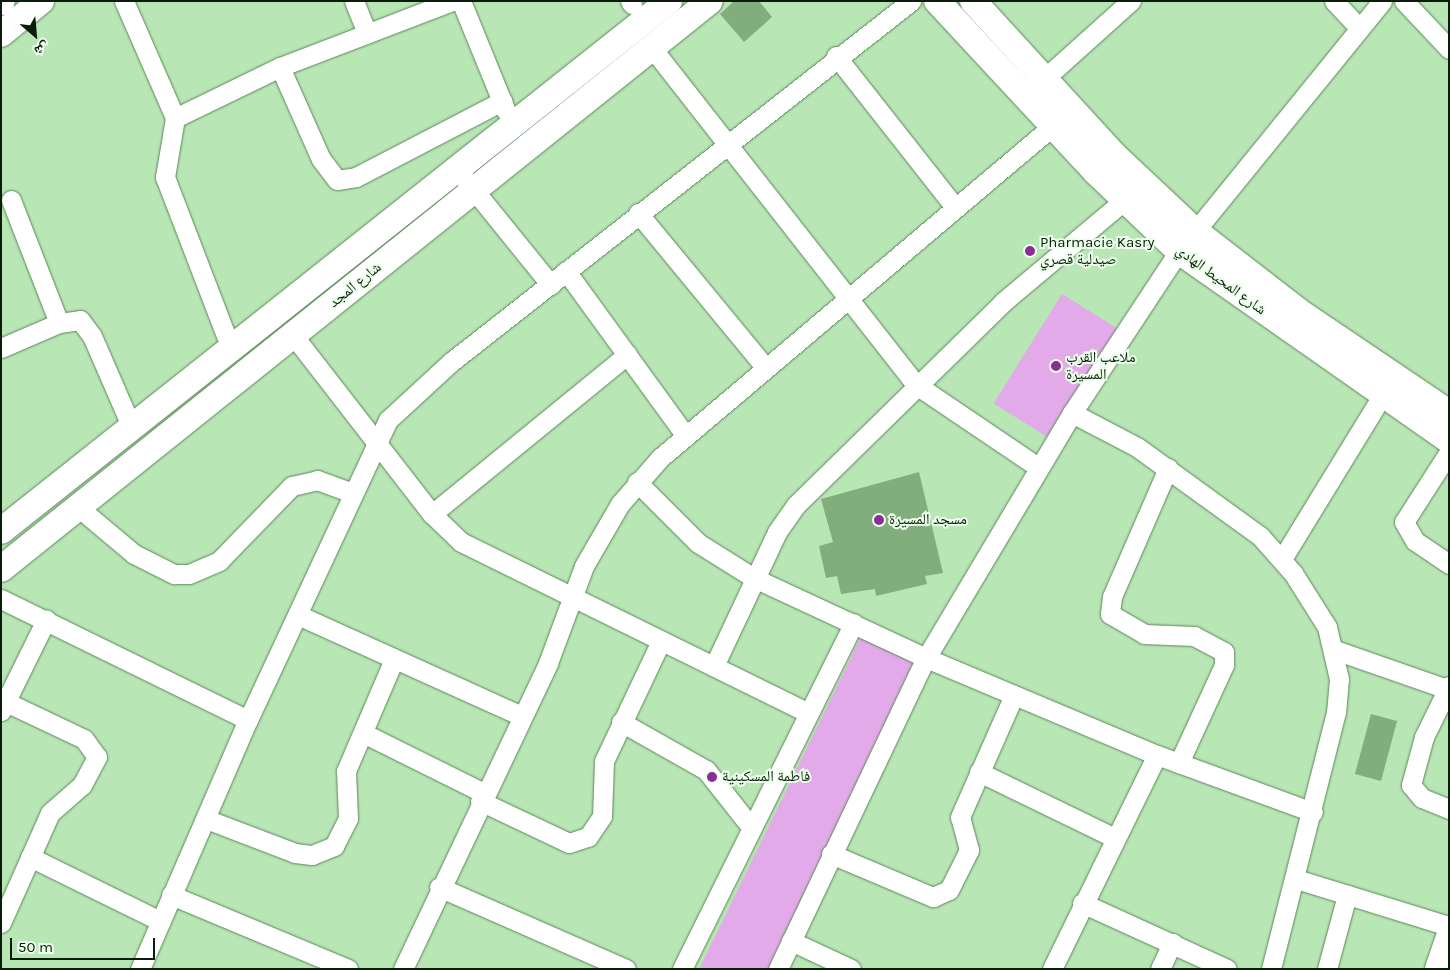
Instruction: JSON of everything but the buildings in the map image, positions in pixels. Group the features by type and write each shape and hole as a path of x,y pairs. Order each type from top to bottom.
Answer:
{"main road":[{"path":"1,34 41,1"},
{"name":"شارع المجد","path":"1,531 669,1"},
{"name":"شارع المجد","path":"1,569 710,1"},
{"name":"شارع المحيط الهادي","path":"937,1 1035,87"},
{"name":"شارع المحيط الهادي","path":"973,1 1035,87 1062,117 1124,199 1179,252 1388,386 1449,413"},
{"name":"شارع المحيط الهادي","path":"1062,117 1145,184 1195,231 1388,386 1449,440"},
{"path":"1438,969 1449,937"}],"street":[{"path":"124,1 175,118 165,176 231,349"},
{"path":"354,1 367,34"},
{"path":"175,118 280,67 452,1"},
{"path":"461,1 511,126"},
{"path":"140,969 248,720 298,615 375,440 408,399 638,213 727,146 836,56 911,1"},
{"path":"1035,87 1131,1"},
{"path":"1334,1 1359,28"},
{"path":"778,969 831,854 926,658 1038,467 1179,252 1382,1"},
{"path":"1404,1 1449,49"},
{"path":"652,48 915,384 1038,467"},
{"path":"836,56 954,206"},
{"path":"280,67 324,166 337,180 356,177 502,101"},
{"path":"403,969 439,887 522,716 600,533 637,482 765,367 1062,117"},
{"path":"457,169 551,284"},
{"path":"714,666 754,578 796,504 915,384 1010,296 1124,199 1145,184"},
{"path":"11,200 59,323"},
{"path":"638,213 765,367"},
{"path":"566,271 686,436"},
{"path":"1,348 72,319 86,325 132,428"},
{"path":"293,335 432,514 483,556 572,596 807,712"},
{"path":"432,514 627,355"},
{"path":"1282,559 1388,386"},
{"path":"1072,413 1168,468 1240,520 1282,559 1318,612 1335,650 1336,712 1313,812 1271,969"},
{"path":"1449,452 1404,522 1415,541 1449,564"},
{"path":"1168,468 1112,597 1110,614 1144,634 1194,636 1224,652 1224,665 1179,763"},
{"path":"78,507 134,554 174,574 189,574 218,560 292,486 317,480 353,493"},
{"path":"637,482 698,543 754,578 926,658 1157,755 1313,812"},
{"path":"1,599 248,720"},
{"path":"298,615 522,716"},
{"path":"1,922 50,813 82,785 97,757 84,739 4,706 46,620"},
{"path":"682,969 807,712 854,624"},
{"path":"363,733 569,843 579,842 602,816 600,774 621,722 661,641"},
{"path":"1335,650 1448,688 1424,736 1410,784 1422,798 1449,808"},
{"path":"206,819 295,853 325,853 334,846 348,818 346,771 394,659"},
{"path":"831,854 919,892 942,896 956,883 969,850 960,817 1014,695"},
{"path":"621,722 706,770 751,827"},
{"path":"1052,969 1082,903 1157,755"},
{"path":"979,772 1115,838"},
{"path":"30,857 160,921"},
{"path":"1296,879 1449,926"},
{"path":"439,887 626,969"},
{"path":"171,895 348,969"},
{"path":"1327,969 1347,895"},
{"path":"1082,903 1227,969"},
{"path":"791,942 851,969"},
{"path":"1160,969 1172,943"}],"shaded area":[{"name":"ملاعب القرب المسيرة","path":"1062,294 1119,330 1050,439 994,403"},
{"path":"861,637 917,664 768,969 699,969"}],"place":[{"name":"Pharmacie Kasry صيدلية قصري","path":"1030,251"},
{"name":"ملاعب القرب المسيرة","path":"1056,366"},
{"name":"مسجد المسيرة","path":"879,520"},
{"name":"فاطمة المسكينية","path":"712,777"}]}
